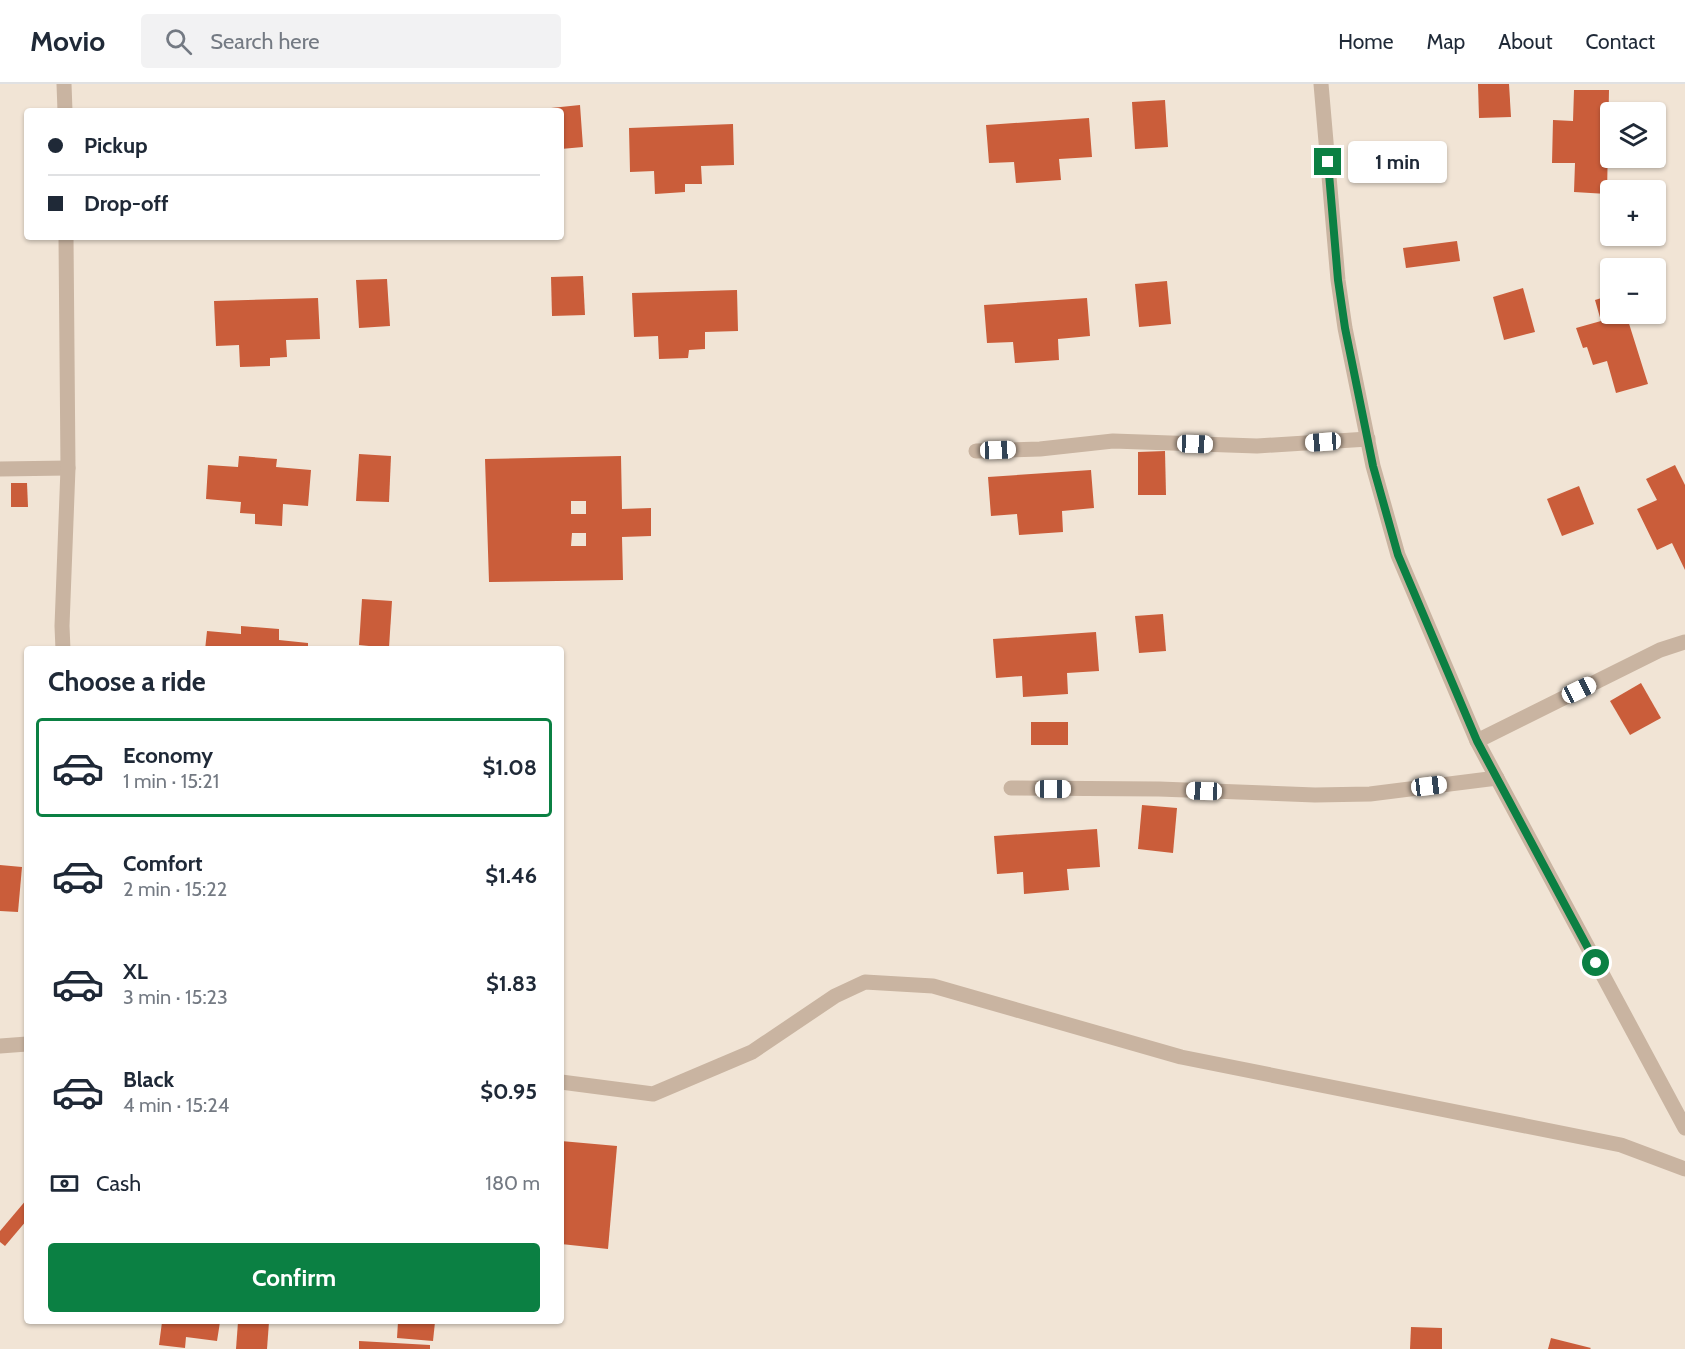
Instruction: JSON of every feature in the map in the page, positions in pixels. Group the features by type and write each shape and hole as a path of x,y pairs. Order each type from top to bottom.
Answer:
{"street":[{"path":"64,84 65,108"},
{"path":"1321,84 1338,280 1345,328 1373,466 1398,555 1477,741 1685,1128"},
{"path":"63,646 68,468 66,240"},
{"path":"976,451 1040,449 1113,441 1257,446 1368,439"},
{"path":"0,469 68,468"},
{"path":"1477,741 1660,650 1685,642"},
{"path":"1011,788 1159,789 1316,795 1370,794 1497,778"},
{"path":"564,1082 653,1094 752,1052 834,996 865,982 933,986 1181,1057 1621,1145 1685,1169"},
{"path":"0,1046 24,1044"}],"building":[{"path":"1478,84 1509,84 1511,117 1479,118"},
{"path":"1574,90 1609,90 1609,102 1600,102 1600,168 1608,168 1607,180 1600,180 1600,194 1574,192 1575,163 1552,163 1553,120 1573,121"},
{"path":"1165,100 1168,147 1135,149 1132,102"},
{"path":"580,105 583,147 564,149 564,108 551,108"},
{"path":"1089,118 1092,157 1059,159 1061,180 1016,183 1014,162 989,163 986,125"},
{"path":"733,124 734,165 701,166 702,184 685,184 685,192 655,194 654,171 630,172 629,128"},
{"path":"1457,241 1460,261 1406,268 1403,248"},
{"path":"583,276 585,315 552,316 551,277"},
{"path":"387,279 390,326 359,328 356,280"},
{"path":"1167,281 1171,324 1139,327 1135,284"},
{"path":"1523,288 1535,332 1504,340 1493,297"},
{"path":"737,290 738,331 705,332 705,349 689,350 688,358 659,359 658,336 634,337 632,293"},
{"path":"318,298 320,339 286,340 287,357 270,358 270,366 240,367 239,345 216,346 214,301"},
{"path":"1087,298 1090,336 1058,339 1059,360 1015,363 1013,342 987,343 984,305"},
{"path":"1600,298 1600,318 1595,300"},
{"path":"1600,321 1600,324 1629,324 1648,384 1616,393 1607,361 1593,365 1587,347 1583,348 1576,328"},
{"path":"1165,451 1166,495 1138,495 1138,452"},
{"path":"359,454 391,456 389,502 356,501"},
{"path":"239,456 277,459 276,467 311,470 308,506 283,504 282,526 255,524 255,514 240,513 241,502 206,499 208,465 238,467"},
{"path":"621,456 622,509 651,508 651,536 622,537 623,580 489,582 485,459","holes":["571,501 586,501 586,514 571,514","572,533 586,533 586,546 571,546"]},
{"path":"1675,465 1685,485 1685,570 1672,543 1657,550 1637,509 1657,500 1646,479"},
{"path":"1091,470 1094,508 1062,511 1063,532 1019,535 1017,514 991,516 988,477"},
{"path":"11,483 27,483 28,507 11,507"},
{"path":"1579,486 1594,524 1562,536 1547,499"},
{"path":"362,599 392,601 389,646 359,645"},
{"path":"1163,614 1166,651 1139,653 1135,616"},
{"path":"241,626 279,629 279,640 308,643 308,646 205,646 207,631 241,634"},
{"path":"1096,632 1099,671 1067,673 1068,694 1023,697 1022,676 996,678 993,639"},
{"path":"1641,683 1661,718 1630,735 1610,701"},
{"path":"1031,722 1068,722 1068,745 1031,745"},
{"path":"1142,805 1177,808 1173,853 1138,849"},
{"path":"1097,829 1100,867 1067,869 1069,890 1024,894 1023,872 997,874 994,836"},
{"path":"0,865 22,867 18,912 0,911"},
{"path":"564,1141 617,1146 608,1249 564,1244"},
{"path":"24,1203 24,1224 5,1246 0,1242 0,1231"},
{"path":"162,1324 220,1324 217,1341 186,1337 185,1348 159,1345"},
{"path":"238,1324 269,1324 267,1349 236,1349"},
{"path":"398,1324 435,1324 433,1341 397,1338"},
{"path":"1411,1327 1442,1328 1442,1349 1410,1349"},
{"path":"1551,1338 1591,1348 1548,1349"},
{"path":"359,1341 430,1345 430,1349 359,1349"}],"route":[{"path":"1328,162 1338,280 1345,328 1373,466 1398,555 1477,741 1596,963"}]}
